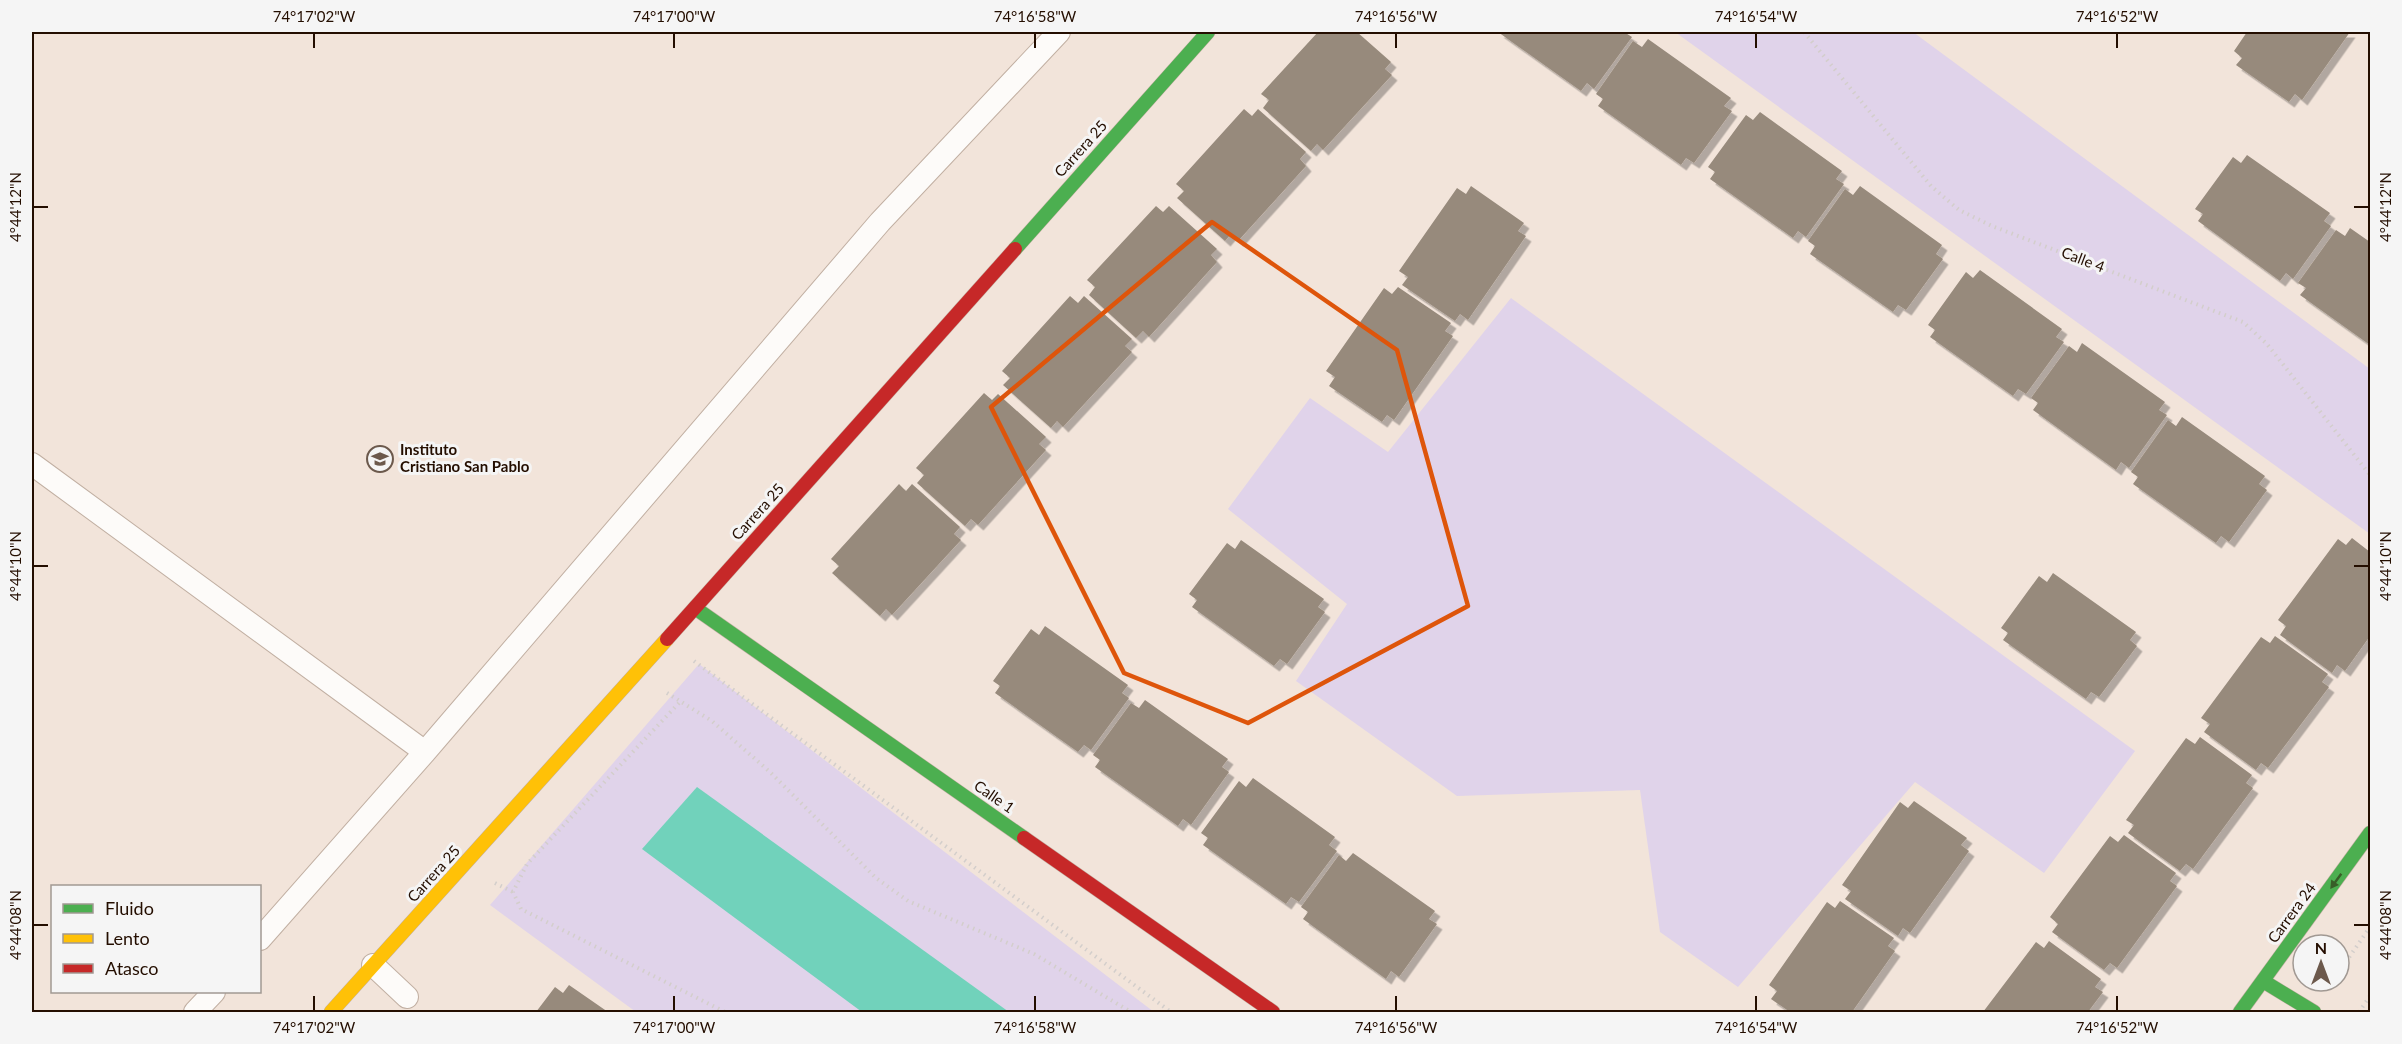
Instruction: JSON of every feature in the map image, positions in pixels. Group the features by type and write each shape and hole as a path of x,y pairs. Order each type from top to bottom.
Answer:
{"street":[{"name":"Carrera 25","path":"331,1012 695,608 1208,32"},
{"name":"Calle 1","path":"695,608 1273,1012"},
{"name":"Carrera 24","path":"2240,1012 2370,833"},
{"path":"2263,981 2314,1012"}],"lane":[{"path":"261,938 425,752 880,222 1059,32"},
{"path":"32,464 425,752"},
{"path":"374,965 407,998"},
{"path":"195,1012 213,993"}],"path":[{"name":"Calle 4","path":"1804,32 1931,186 1959,210 1992,226 2243,322 2267,344 2370,475"},
{"path":"684,663 693,661 1171,1012"},
{"path":"666,692 712,721 771,773 876,878 908,901 1034,954 1131,1012"},
{"path":"679,702 527,864 513,892 521,909 725,1012"},
{"path":"2351,955 2370,927"},
{"path":"2359,1012 2370,996"}],"highlighted area":[{"path":"1212,222 1397,350 1468,606 1248,723 1124,673 991,407"}],"shaded area":[{"path":"1675,32 1913,32 2370,369 2370,534"},
{"path":"1511,298 2135,751 2044,873 1915,782 1738,987 1660,932 1640,790 1457,796 1296,681 1347,604 1228,509 1310,398 1388,452"},
{"path":"699,664 1154,1012 636,1012 490,905"}],"water":[{"path":"697,787 1009,1012 862,1012 642,849"}],"building":[{"path":"1318,32 1357,32 1391,62 1385,69 1392,75 1323,150 1317,144 1311,151 1263,108 1269,100 1261,94"},
{"path":"1498,32 1624,32 1632,37 1594,89 1587,83 1581,91"},
{"path":"2247,32 2350,32 2302,100 2295,94 2289,102 2236,65 2242,58 2234,51"},
{"path":"1648,39 1731,98 1724,106 1732,111 1694,163 1686,158 1681,165 1598,106 1603,99 1596,94 1633,41 1642,47"},
{"path":"1244,109 1252,116 1258,109 1306,152 1300,159 1306,166 1238,241 1231,234 1225,241 1177,198 1184,191 1176,184"},
{"path":"1760,112 1842,171 1836,179 1844,184 1806,237 1798,231 1793,238 1710,179 1715,172 1708,167 1746,115 1753,120"},
{"path":"2247,155 2330,213 2324,221 2331,226 2293,279 2286,273 2280,281 2198,221 2203,214 2195,209 2233,157 2241,163"},
{"path":"1471,186 1524,223 1518,231 1526,236 1468,320 1460,314 1455,321 1402,285 1408,277 1399,271 1457,188 1466,194"},
{"path":"1860,186 1942,245 1936,254 1943,259 1906,310 1898,305 1893,312 1810,254 1815,246 1808,241 1845,189 1853,195"},
{"path":"1156,206 1163,212 1169,206 1217,249 1211,255 1217,262 1149,337 1143,331 1136,338 1089,295 1095,287 1087,280"},
{"path":"2350,228 2370,242 2370,345 2300,295 2306,288 2298,283 2336,230 2345,236"},
{"path":"1980,270 2062,329 2056,337 2064,342 2026,394 2018,389 2013,396 1930,337 1935,330 1928,325 1966,272 1973,278"},
{"path":"1398,287 1451,323 1445,331 1453,336 1394,420 1387,415 1382,422 1329,386 1335,377 1326,371 1384,288 1392,294"},
{"path":"1070,296 1078,303 1084,296 1132,339 1125,346 1132,352 1063,427 1057,421 1051,428 1003,385 1010,378 1002,371"},
{"path":"2082,343 2165,402 2159,410 2167,415 2129,468 2121,462 2116,470 2033,410 2038,403 2031,398 2069,346 2077,352"},
{"path":"984,393 992,400 998,394 1046,437 1039,444 1046,450 978,525 971,519 965,526 917,483 924,475 916,468"},
{"path":"2182,417 2265,476 2259,484 2267,490 2229,542 2221,536 2216,543 2133,484 2138,477 2131,472 2168,420 2176,426"},
{"path":"899,484 906,491 912,484 960,527 954,534 961,540 892,615 886,609 880,616 832,573 839,566 831,559"},
{"path":"2352,538 2370,552 2370,636 2345,671 2337,665 2332,673 2280,635 2286,626 2278,620 2338,539 2346,545"},
{"path":"1241,540 1324,599 1318,607 1325,612 1287,664 1280,659 1274,666 1192,607 1197,600 1189,594 1227,543 1235,549"},
{"path":"2053,573 2136,632 2130,640 2137,646 2099,697 2091,692 2086,699 2003,640 2008,633 2001,628 2039,576 2047,582"},
{"path":"1045,626 1128,685 1122,693 1129,698 1091,750 1084,745 1078,752 995,693 1000,686 993,681 1031,629 1039,635"},
{"path":"2275,636 2328,674 2322,682 2329,687 2268,768 2261,763 2256,770 2204,732 2210,724 2201,718 2261,637 2270,643"},
{"path":"1145,700 1228,759 1222,767 1229,772 1191,825 1183,819 1178,826 1095,767 1100,760 1093,755 1131,703 1139,708"},
{"path":"2200,737 2252,775 2246,783 2253,788 2193,869 2186,864 2180,871 2128,833 2134,825 2126,820 2186,738 2195,744"},
{"path":"1253,778 1335,837 1329,845 1337,851 1299,902 1291,897 1286,904 1203,845 1208,838 1201,833 1239,781 1246,787"},
{"path":"1914,801 1967,838 1961,845 1969,851 1910,933 1903,928 1898,936 1845,899 1851,891 1842,885 1900,802 1908,808"},
{"path":"2124,835 2176,873 2170,881 2177,886 2117,968 2110,963 2104,970 2052,932 2058,924 2050,917 2110,836 2118,842"},
{"path":"1353,853 1435,911 1429,919 1437,924 1399,977 1391,971 1386,979 1303,919 1308,912 1301,907 1339,855 1346,861"},
{"path":"1840,901 1894,938 1888,946 1895,951 1852,1012 1790,1012 1771,999 1777,991 1769,985 1827,902 1835,908"},
{"path":"2049,941 2101,979 2095,987 2103,992 2088,1012 1983,1012 2036,942 2044,948"},
{"path":"569,985 608,1012 536,1012 555,987 563,993"}],"traffic: fast":[{"path":"1015,249 1208,32"},
{"path":"695,608 1024,838"},
{"path":"2240,1012 2370,833"},
{"path":"2263,981 2314,1012"}],"traffic: slow":[{"path":"331,1012 667,639"}],"traffic: jam":[{"path":"667,639 1015,249"},
{"path":"1024,838 1273,1012"}],"place":[{"name":"Instituto Cristiano San Pablo","path":"380,459"}]}
